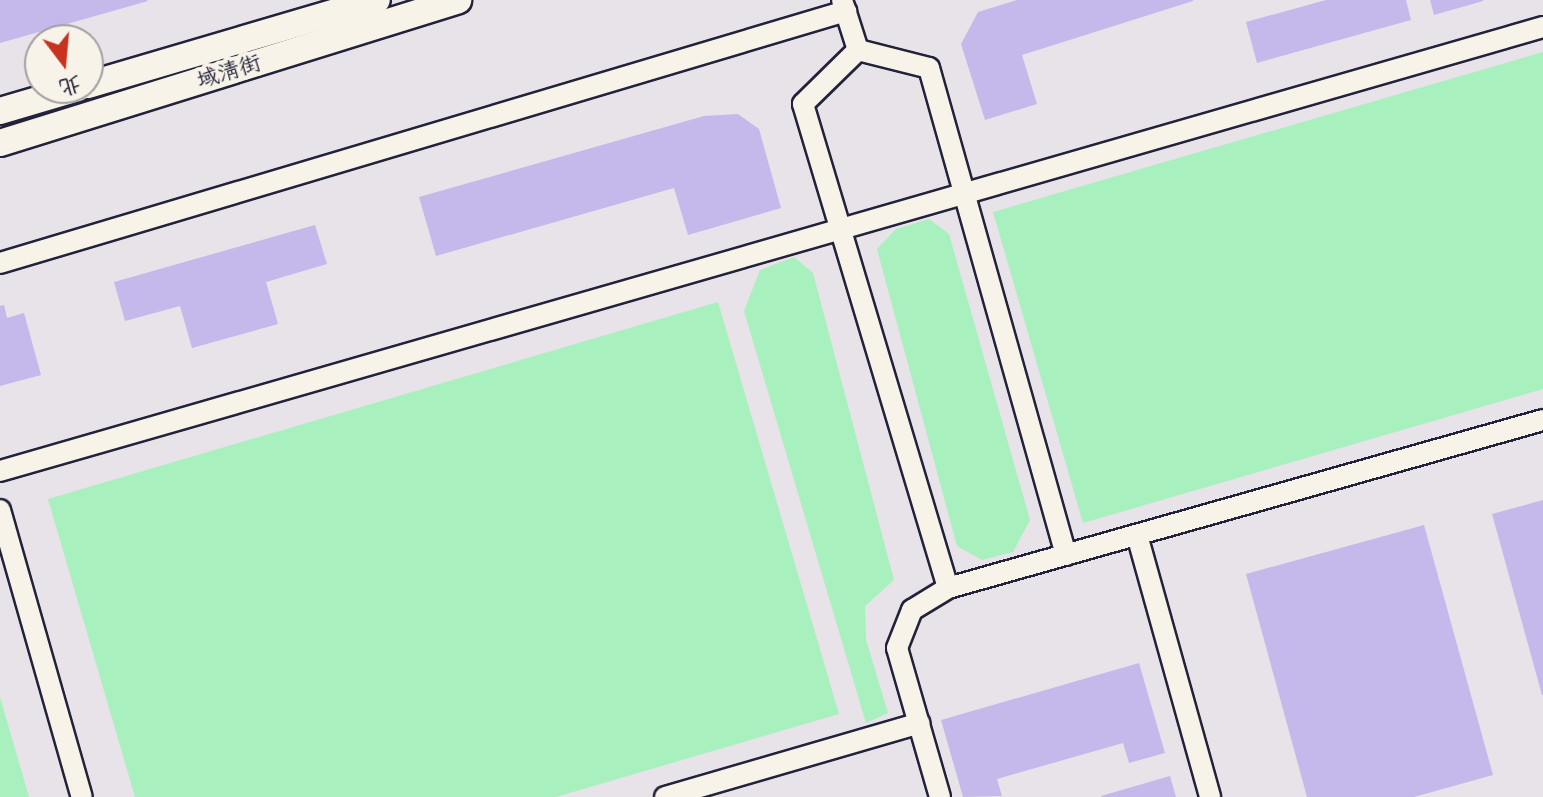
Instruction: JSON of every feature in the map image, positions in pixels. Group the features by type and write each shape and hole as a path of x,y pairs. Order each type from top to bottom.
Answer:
{"street":[{"name":"域清街","path":"104,80 377,0"},
{"name":"域清街","path":"0,143 458,0"},
{"path":"0,263 844,6 858,50"},
{"path":"0,471 1543,27"},
{"path":"858,50 929,68 1066,555"},
{"path":"858,50 803,104 948,588"},
{"path":"0,111 24,104"},
{"path":"940,797 897,648 912,610 948,588 1543,420"},
{"path":"0,510 82,797"},
{"path":"1137,535 1210,797"},
{"path":"665,797 919,723"}],"green space":[{"path":"1543,52 1543,389 1083,523 993,212"},
{"path":"929,219 949,234 1030,520 1013,552 982,560 957,546 877,249 896,229"},
{"path":"794,257 813,273 894,580 865,606 866,640 888,713 866,723 744,311 760,270"},
{"path":"718,302 839,714 556,797 135,797 48,499"},
{"path":"0,697 29,797 0,797"}],"building":[{"path":"0,0 148,1 67,24 24,24 24,36 0,43"},
{"path":"1017,0 1193,1 1022,55 1037,104 985,120 961,44 978,12"},
{"path":"1326,0 1406,0 1411,20 1257,63 1246,22"},
{"path":"1430,0 1483,0 1483,1 1434,15"},
{"path":"738,114 759,129 781,208 688,235 674,188 436,256 419,197 704,116"},
{"path":"315,225 327,264 266,282 278,324 192,348 180,306 125,321 114,282"},
{"path":"4,305 7,318 24,313 41,375 0,386 0,306"},
{"path":"1543,500 1543,695 1542,695 1492,514"},
{"path":"1424,525 1493,775 1414,797 1307,797 1246,574"},
{"path":"1139,663 1165,753 1129,763 1123,743 997,779 1002,796 963,797 941,720"},
{"path":"1170,776 1176,797 1101,797 1101,796"}]}
